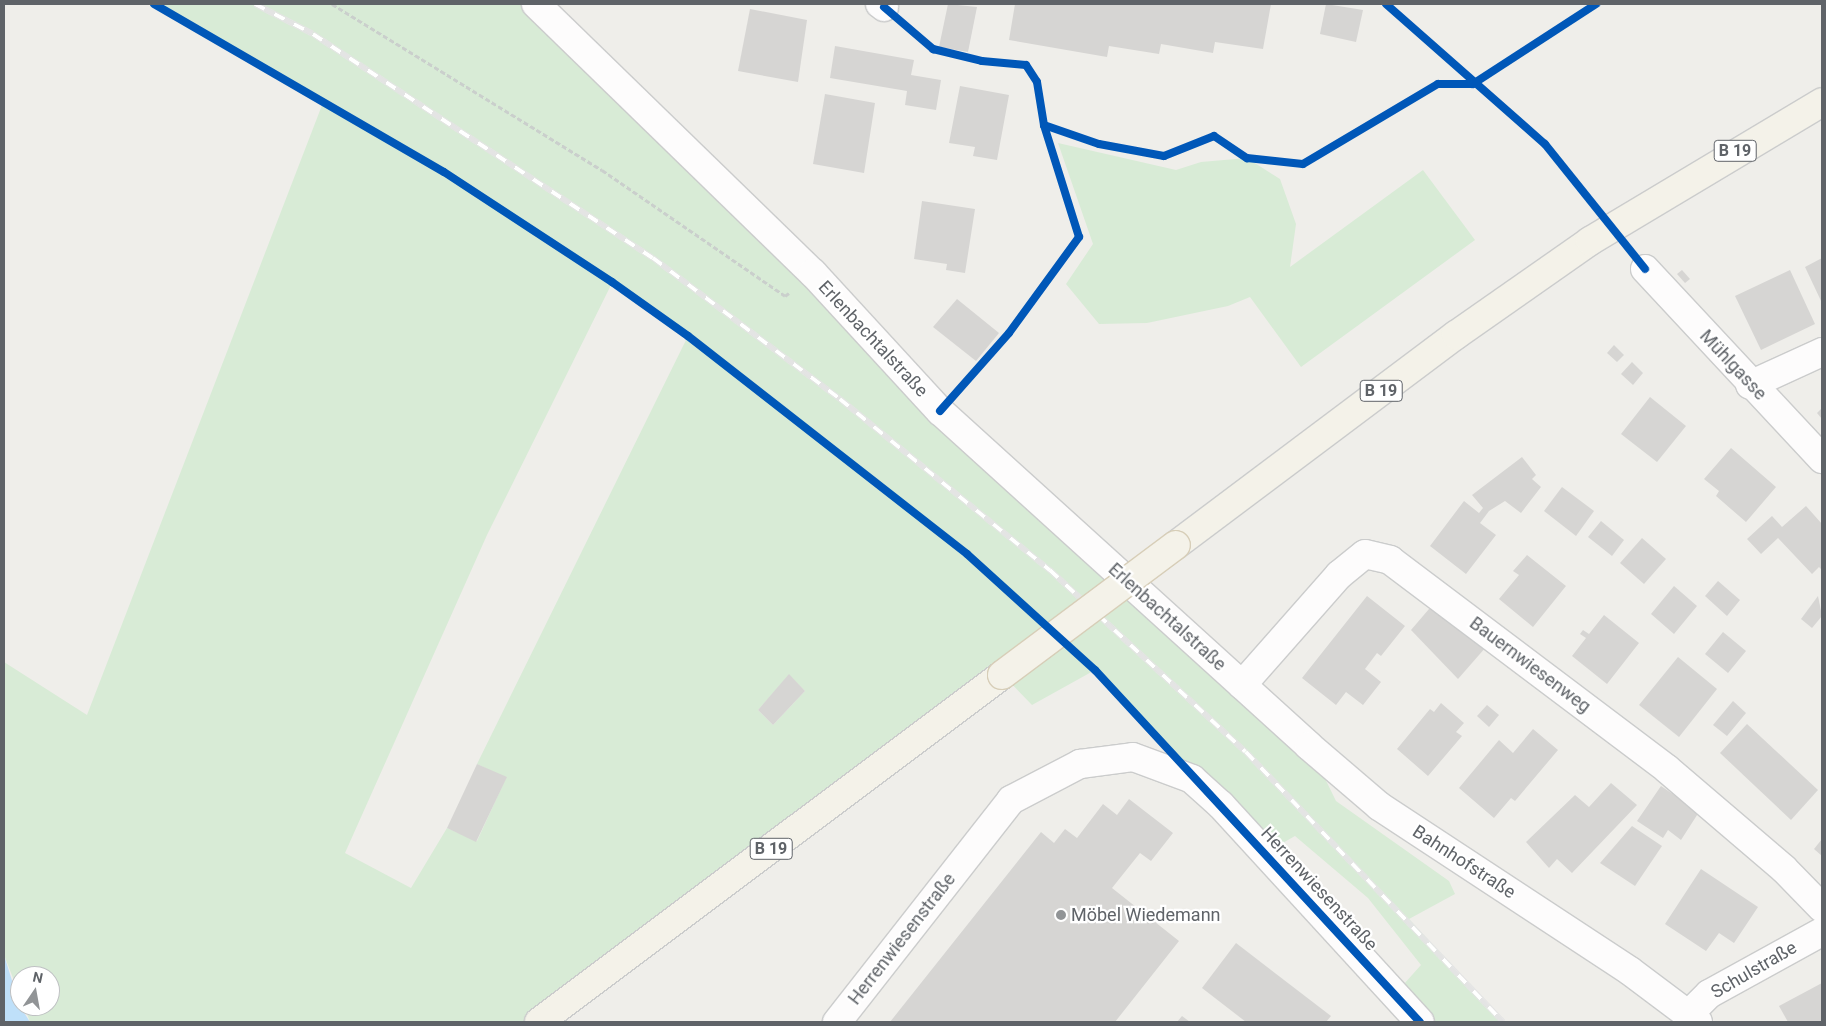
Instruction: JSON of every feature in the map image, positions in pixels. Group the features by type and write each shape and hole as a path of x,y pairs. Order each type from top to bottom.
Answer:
{"main road":[{"name":"B 19","path":"539,1022 1456,335 1590,241 1650,203 1822,102"}],"street":[{"name":"Erlenbachtalstraße","path":"536,4 813,273 940,411 1242,685"},
{"name":"Mühlgasse","path":"1646,269 1750,385 1822,459"},
{"path":"1750,385 1822,352"},
{"name":"Bauernwiesenweg","path":"1242,685 1338,575 1365,554 1390,560 1667,769 1784,869 1822,908"},
{"name":"Bahnhofstraße","path":"1242,685 1378,806 1694,1018"},
{"name":"Herrenwiesenstraße","path":"837,1022 1011,800 1080,764 1133,757 1192,779 1221,805 1420,1022"},
{"name":"Schulstraße","path":"1694,1018 1709,994 1822,932"}],"path":[{"path":"332,4 602,170 785,296 813,273"}],"green space":[{"path":"154,4 536,4 1309,746 1336,801 1449,881 1455,894 1409,919 1503,1022 1420,1022 1395,994 1421,965 1368,898 1295,836 1265,853 1192,779 1158,735 1095,670 1032,705 1003,675 539,1022 30,1022 28,1016 60,1016 60,966 10,966 10,970 4,955 4,662 87,715 324,100","holes":["612,283 688,336 477,764 506,778 477,841 447,828 411,888 345,853 487,535","789,675 805,691 773,725 758,710"]},
{"path":"1058,143 1176,170 1201,162 1247,158 1280,179 1296,224 1290,267 1423,170 1475,240 1301,367 1250,297 1228,306 1147,323 1099,324 1066,284 1093,244"}],"water":[{"path":"4,955 10,974 10,1016 26,1016 30,1022 4,1022"}],"building":[{"path":"948,4 977,7 968,52 939,47"},
{"path":"1015,4 1271,4 1263,49 1215,42 1213,53 1161,44 1159,54 1109,46 1107,57 1009,40"},
{"path":"1326,4 1363,10 1356,42 1320,34"},
{"path":"750,9 807,20 798,82 738,71"},
{"path":"835,46 914,60 911,75 941,80 936,110 905,105 907,91 830,78"},
{"path":"960,86 1009,95 997,160 973,156 975,147 949,143"},
{"path":"825,94 875,103 864,173 813,164"},
{"path":"922,201 975,209 965,273 946,270 947,264 914,259"},
{"path":"1822,258 1822,303 1805,267"},
{"path":"1682,270 1690,279 1685,283 1677,274"},
{"path":"1790,270 1815,324 1761,350 1735,296"},
{"path":"957,299 999,333 976,361 933,327"},
{"path":"1614,345 1624,355 1617,362 1607,353"},
{"path":"1632,362 1643,373 1633,385 1621,374"},
{"path":"1650,397 1686,426 1657,462 1621,434"},
{"path":"1822,408 1822,419 1817,413"},
{"path":"1731,448 1776,487 1746,522 1716,496 1719,491 1704,479"},
{"path":"1522,457 1536,475 1532,479 1541,487 1521,513 1505,501 1489,511 1480,523 1496,535 1466,574 1430,546 1464,501 1479,513 1483,508 1472,495"},
{"path":"1562,487 1594,511 1576,536 1544,511"},
{"path":"1806,506 1822,524 1822,570 1819,567 1812,574 1778,538 1761,554 1747,539 1772,516 1782,527"},
{"path":"1601,521 1624,540 1612,556 1588,537"},
{"path":"1642,538 1666,559 1644,584 1620,563"},
{"path":"1527,555 1566,586 1533,627 1499,599 1519,575 1513,571"},
{"path":"1718,581 1740,600 1727,616 1705,596"},
{"path":"1674,586 1697,606 1674,634 1651,614"},
{"path":"1367,596 1405,626 1381,656 1377,653 1365,669 1381,682 1363,705 1346,692 1336,705 1302,678"},
{"path":"1818,596 1822,616 1812,628 1801,619"},
{"path":"1435,602 1486,647 1458,679 1411,630"},
{"path":"1604,615 1639,643 1607,684 1572,656 1586,638 1580,634 1583,630 1589,634"},
{"path":"1723,632 1746,651 1728,673 1705,654"},
{"path":"1678,657 1717,689 1679,737 1639,705"},
{"path":"789,674 805,691 773,725 758,710"},
{"path":"1733,701 1746,713 1727,736 1713,725"},
{"path":"1441,703 1464,723 1456,732 1462,736 1428,776 1397,749 1430,709 1434,712"},
{"path":"1487,705 1499,715 1489,727 1477,716"},
{"path":"1747,724 1818,790 1791,820 1720,753"},
{"path":"1533,729 1558,750 1515,801 1511,798 1494,818 1459,788 1499,740 1513,753"},
{"path":"477,764 507,777 476,842 447,828"},
{"path":"1611,783 1637,805 1572,873 1557,859 1549,868 1526,842 1575,795 1589,807"},
{"path":"1661,786 1699,812 1681,840 1668,830 1663,838 1637,821"},
{"name":"Möbel Wiedemann","path":"1129,799 1173,833 1151,861 1140,853 1112,888 1179,941 1115,1022 890,1022 1041,832 1054,843 1065,829 1077,838 1103,804 1117,815"},
{"path":"1632,826 1662,846 1635,886 1600,863"},
{"path":"1822,839 1822,856 1814,849"},
{"path":"1701,869 1758,907 1734,943 1719,933 1706,951 1665,924"},
{"path":"1236,943 1331,1016 1326,1022 1246,1022 1202,988"},
{"path":"1822,983 1822,1022 1788,1022 1779,1006"},
{"path":"1182,1016 1190,1022 1177,1022"}],"railway":[{"path":"255,4 313,34 653,258 840,399 1050,570 1246,752 1503,1022"}],"cycle path":[{"path":"154,4 444,172 612,282 688,336 967,554 1095,670 1420,1022"},
{"path":"1386,4 1545,144 1645,269"},
{"path":"884,7 933,49 982,61 1026,65 1037,82 1044,125 1099,144 1164,156 1214,136 1247,158 1303,164 1438,84 1473,84 1596,4"},
{"path":"940,411 1009,333 1079,237 1044,125"}],"place":[{"name":"Möbel Wiedemann","path":"1061,915"}]}
